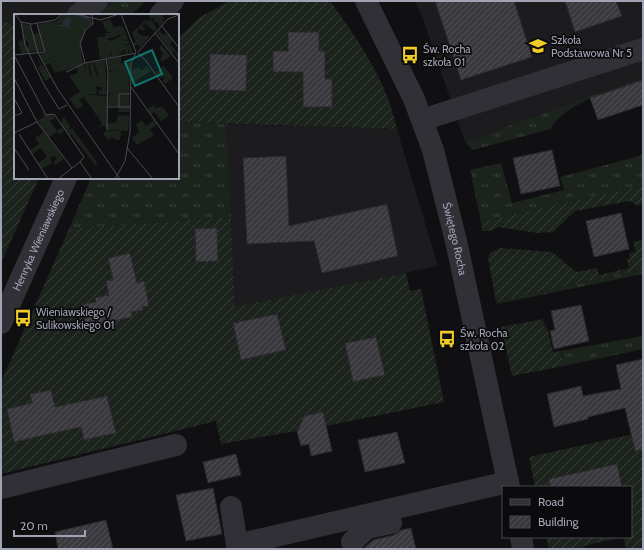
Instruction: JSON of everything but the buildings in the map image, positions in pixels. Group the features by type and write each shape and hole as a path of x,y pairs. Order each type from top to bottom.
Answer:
{"street":[{"path":"79,14 97,1"},
{"path":"161,14 173,1"},
{"name":"Świętego Rocha","path":"366,1 411,92 433,150 456,241 506,486"},
{"path":"422,120 643,50"},
{"name":"Henryka Wieniawskiego","path":"1,323 66,179"},
{"path":"1,488 176,445"},
{"path":"231,507 237,545 502,490"},
{"path":"352,542 367,528 502,490"},
{"path":"521,538 523,549"}],"shaded area":[{"path":"1,1 142,1 127,14 14,14 14,26 1,20"},
{"name":"Szkoła Podstawowa Nr 5","path":"415,1 643,1 643,77 465,142 422,16"},
{"path":"227,124 397,129 438,266 235,309"}],"green space":[{"path":"113,1 145,1 133,14 94,14 101,9 108,8"},
{"path":"230,1 330,1 351,30 379,78 397,129 179,122 179,37 200,17"},
{"path":"1,20 14,26 14,179 39,179 1,263"},
{"path":"643,77 643,80 579,104 558,119 550,129 473,150 465,142"},
{"path":"179,122 227,124 231,217 69,229 91,179 179,179"},
{"path":"643,155 643,185 481,222 470,170 501,163 512,203 564,190 560,177"},
{"path":"643,185 643,203 638,206 629,201 575,211 553,232 537,233 498,227 491,231 482,231 481,222"},
{"path":"231,217 235,307 406,273 410,291 421,289 444,402 326,426 221,444 216,421 1,474 1,382 69,229"},
{"path":"643,240 643,269 496,302 488,258 491,252 500,248 552,252 576,272 597,268 599,275 629,268 627,259 630,259 629,253 636,252 633,242"},
{"path":"643,269 643,274 497,304 496,302"},
{"path":"543,319 545,327 547,327 553,352 561,351 564,366 512,376 501,327"},
{"path":"643,336 643,349 564,366 561,351"},
{"path":"643,432 643,549 626,549 623,538 632,538 632,486 535,486 529,457"},
{"path":"546,538 619,538 583,546 583,549 549,549"}],"place":[{"name":"Szkoła Podstawowa Nr 5","path":"538,46"},
{"name":"Św. Rocha szkoła 01","path":"410,55"},
{"name":"Wieniawskiego / Sulikowskiego 01","path":"23,318"},
{"name":"Św. Rocha szkoła 02","path":"447,339"}]}
